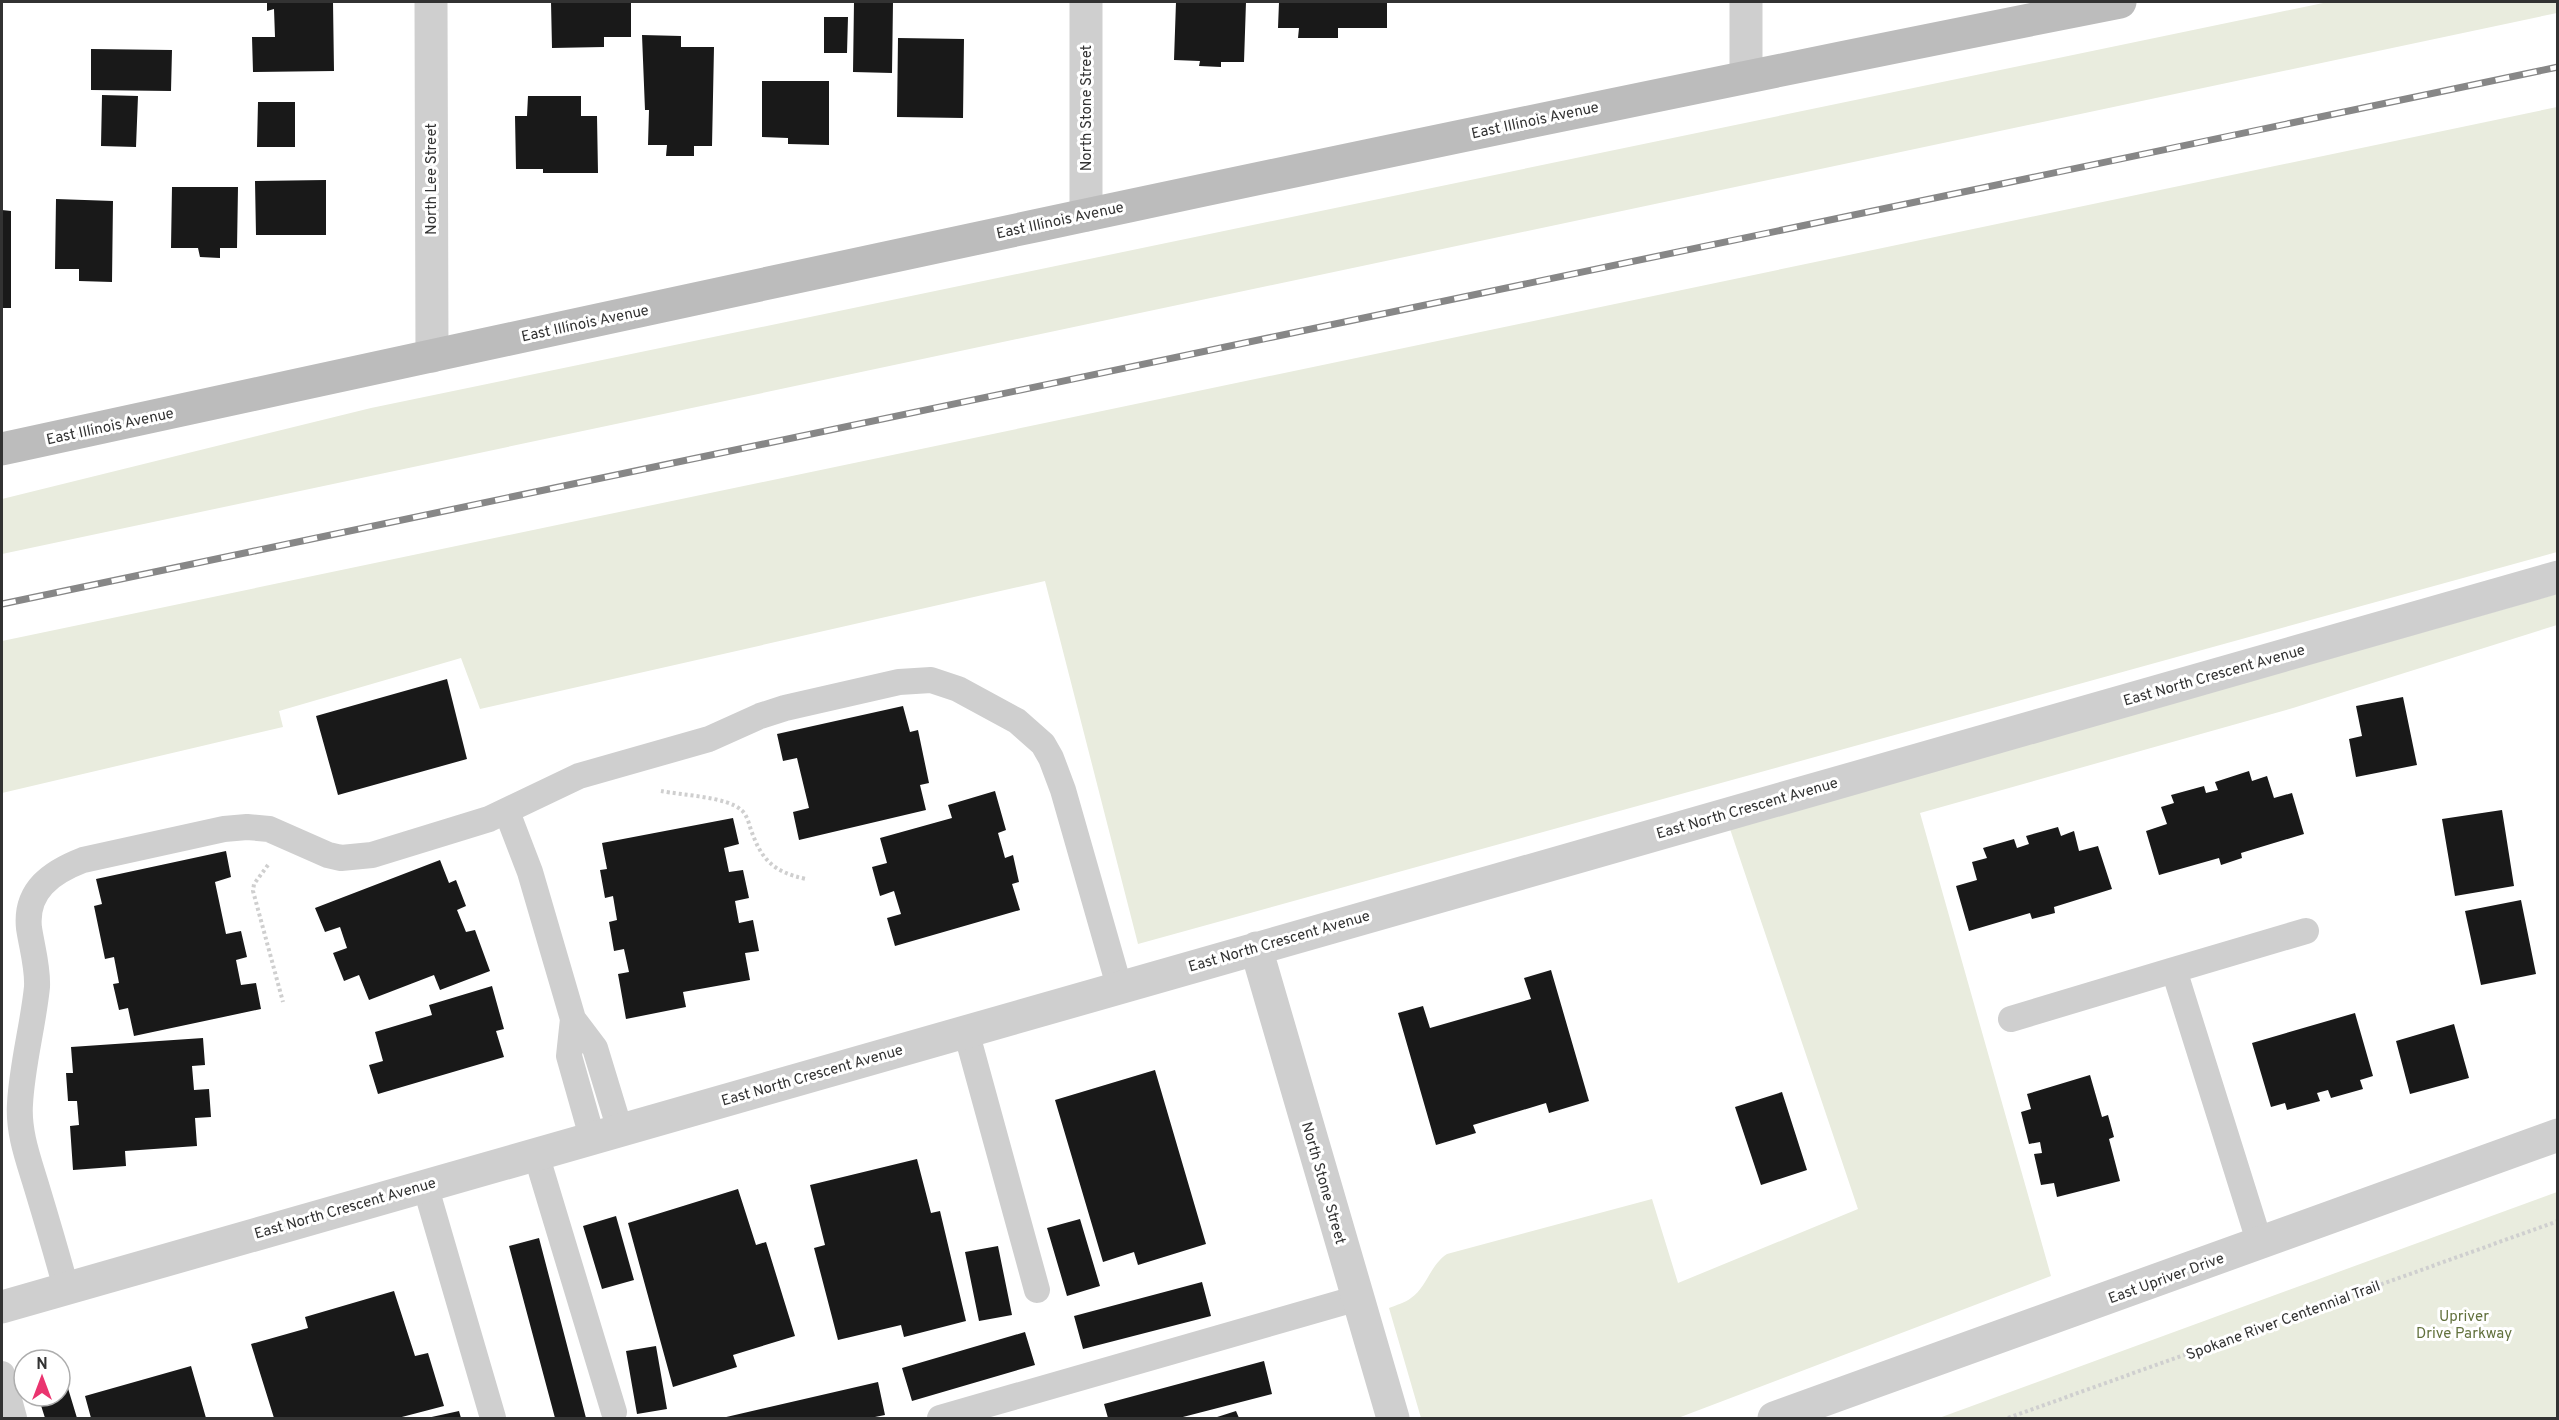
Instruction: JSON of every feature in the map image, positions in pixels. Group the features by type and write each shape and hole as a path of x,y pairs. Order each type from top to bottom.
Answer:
{"main road":[{"name":"East Illinois Avenue","path":"2,449 1086,215 1746,76 2120,2"}],"street":[{"name":"North Lee Street","path":"431,2 432,356"},
{"name":"North Stone Street","path":"1086,2 1086,215"},
{"path":"1746,2 1746,76"},
{"name":"East North Crescent Avenue","path":"2,1307 1119,986 2558,577"},
{"name":"North Stone Street","path":"1256,948 1393,1419"},
{"name":"East Upriver Drive","path":"1774,1419 2558,1135"}],"lane":[{"path":"66,1288 26,1151 20,1120 20,1104 37,987 29,915 35,896 50,876 62,867 83,860 224,829 248,827 269,829 328,855 355,858 454,831 507,812 579,776 709,739 760,716 785,708 899,682 931,680 946,684 1017,721 1033,733 1051,758 1063,790 1119,986"},
{"path":"507,812 530,872 573,1019 568,1056 606,1133"},
{"path":"2011,1019 2306,931"},
{"path":"2174,970 2260,1244"},
{"path":"966,1031 1037,1290"},
{"path":"536,1154 614,1412"},
{"path":"425,1185 493,1419"},
{"path":"940,1419 1358,1298"},
{"path":"2,1374 14,1419"}],"path":[{"path":"653,790 732,804 743,811 758,851 770,864 785,874 806,879"},
{"path":"283,1002 253,891 254,884 288,836"},
{"name":"Spokane River Centennial Trail","path":"2008,1419 2558,1221"}],"green space":[{"path":"2328,2 2557,2 2557,13 2,554 2,499 371,408"},
{"path":"2557,107 2557,552 1138,944 1045,581 480,709 461,658 279,711 283,727 2,793 2,641"},
{"path":"2557,594 2557,625 2293,708 1920,813 2051,1276 1678,1418 1421,1418 1389,1308 1406,1301 1416,1293 1436,1264 1447,1254 1652,1199 1678,1283 1858,1209 1730,829"},
{"name":"Upriver Drive Parkway","path":"2557,1192 2558,1417 1939,1418"}],"building":[{"path":"267,2 333,2 334,71 253,72 252,37 275,37 274,9 267,11"},
{"path":"551,2 631,2 631,37 604,37 604,47 552,48"},
{"path":"854,2 893,2 892,73 853,72"},
{"path":"1176,2 1246,2 1244,62 1221,62 1221,67 1199,66 1200,61 1174,60"},
{"path":"1279,2 1387,2 1387,28 1338,28 1338,38 1298,38 1299,28 1278,28"},
{"path":"824,17 848,17 847,53 824,53"},
{"path":"642,35 681,36 681,47 714,47 712,146 694,146 694,156 666,156 667,145 648,145 649,110 645,110"},
{"path":"898,38 964,39 963,118 897,117"},
{"path":"91,49 172,50 171,91 91,90"},
{"path":"762,81 829,81 829,145 788,144 788,138 762,137"},
{"path":"102,95 138,96 136,147 101,146"},
{"path":"528,96 581,96 581,116 597,116 598,173 543,173 543,169 516,169 515,116 527,116"},
{"path":"258,102 295,102 295,147 257,147"},
{"path":"326,180 326,235 256,235 255,181"},
{"path":"172,187 238,187 237,248 220,248 220,258 200,257 198,248 171,248"},
{"path":"56,199 113,201 112,282 79,281 79,269 55,269"},
{"path":"2,210 11,211 11,308 2,308"},
{"path":"447,679 467,759 338,795 316,716"},
{"path":"2403,697 2417,765 2356,777 2349,739 2362,736 2356,706"},
{"path":"903,706 910,732 918,730 929,783 920,785 926,810 799,840 793,812 809,808 797,758 783,761 777,734"},
{"path":"2249,771 2252,781 2267,776 2274,798 2292,793 2304,834 2241,853 2242,858 2221,865 2219,858 2159,875 2146,831 2167,824 2161,807 2174,803 2171,795 2204,786 2206,793 2218,790 2215,782"},
{"path":"995,791 1006,830 998,833 1005,858 1013,855 1019,882 1012,884 1020,910 895,946 887,918 901,914 894,891 880,896 872,867 887,863 880,838 952,818 948,805"},
{"path":"2502,810 2514,886 2455,896 2442,819"},
{"path":"733,818 739,844 724,848 729,872 743,870 749,898 735,901 739,923 753,920 759,951 745,953 750,980 683,992 686,1007 626,1019 618,974 629,972 624,949 614,951 609,922 617,920 613,896 605,898 600,870 607,869 602,843"},
{"path":"2058,827 2061,836 2074,831 2079,851 2098,846 2112,889 2054,907 2055,913 2032,919 2030,913 1969,931 1956,886 1977,880 1972,862 1987,858 1983,848 2014,839 2017,848 2029,844 2026,836"},
{"path":"226,851 231,877 215,882 226,934 241,931 247,957 236,960 241,985 256,983 261,1009 134,1036 128,1008 119,1010 113,984 119,983 114,957 105,959 94,906 102,904 96,879"},
{"path":"440,860 449,883 456,880 466,906 457,910 466,932 475,930 490,971 440,990 434,975 369,1000 359,975 344,981 333,953 347,948 340,927 325,932 315,908"},
{"path":"2521,900 2536,974 2481,985 2465,911"},
{"path":"1551,970 1589,1101 1549,1113 1546,1103 1473,1125 1476,1133 1436,1145 1398,1013 1423,1006 1430,1028 1531,999 1524,978"},
{"path":"492,986 504,1029 496,1031 504,1057 378,1094 369,1065 383,1061 375,1032 432,1015 429,1005"},
{"path":"2355,1013 2373,1076 2360,1080 2363,1089 2331,1098 2328,1090 2317,1093 2320,1101 2287,1110 2285,1103 2271,1107 2252,1043"},
{"path":"2454,1024 2469,1078 2410,1094 2396,1041"},
{"path":"203,1038 205,1065 192,1066 194,1090 209,1089 211,1117 195,1118 197,1146 125,1151 126,1166 73,1170 70,1126 79,1125 77,1101 68,1101 66,1073 73,1073 71,1047"},
{"path":"1155,1070 1206,1244 1138,1265 1134,1252 1103,1262 1055,1100"},
{"path":"2090,1075 2102,1117 2108,1115 2114,1137 2109,1139 2120,1181 2057,1197 2054,1183 2041,1185 2034,1154 2042,1153 2040,1142 2029,1144 2021,1112 2031,1109 2027,1094"},
{"path":"1782,1092 1807,1170 1761,1185 1735,1107"},
{"path":"917,1159 931,1213 940,1211 966,1321 904,1337 901,1325 838,1340 814,1248 825,1245 810,1185"},
{"path":"738,1189 756,1245 766,1242 795,1336 733,1355 737,1367 673,1387 628,1223"},
{"path":"616,1216 634,1280 602,1289 583,1226"},
{"path":"1080,1219 1100,1286 1067,1296 1047,1228"},
{"path":"539,1238 586,1418 555,1418 509,1246"},
{"path":"998,1246 1012,1315 979,1321 965,1252"},
{"path":"1202,1282 1211,1316 1083,1349 1074,1316"},
{"path":"394,1291 415,1356 428,1353 444,1406 398,1418 274,1418 251,1344 308,1328 305,1317"},
{"path":"1025,1332 1035,1365 912,1401 902,1368"},
{"path":"656,1346 667,1409 637,1414 626,1351"},
{"path":"1264,1361 1272,1394 1179,1418 1108,1418 1104,1404"},
{"path":"191,1366 206,1418 91,1418 85,1396"},
{"path":"878,1382 885,1415 870,1418 722,1418"},
{"path":"72,1401 77,1418 45,1418 42,1408 72,1408"},
{"path":"459,1411 461,1418 427,1418"},
{"path":"1236,1411 1239,1418 1214,1418"}],"railway":[{"path":"2,604 2558,67"}]}
